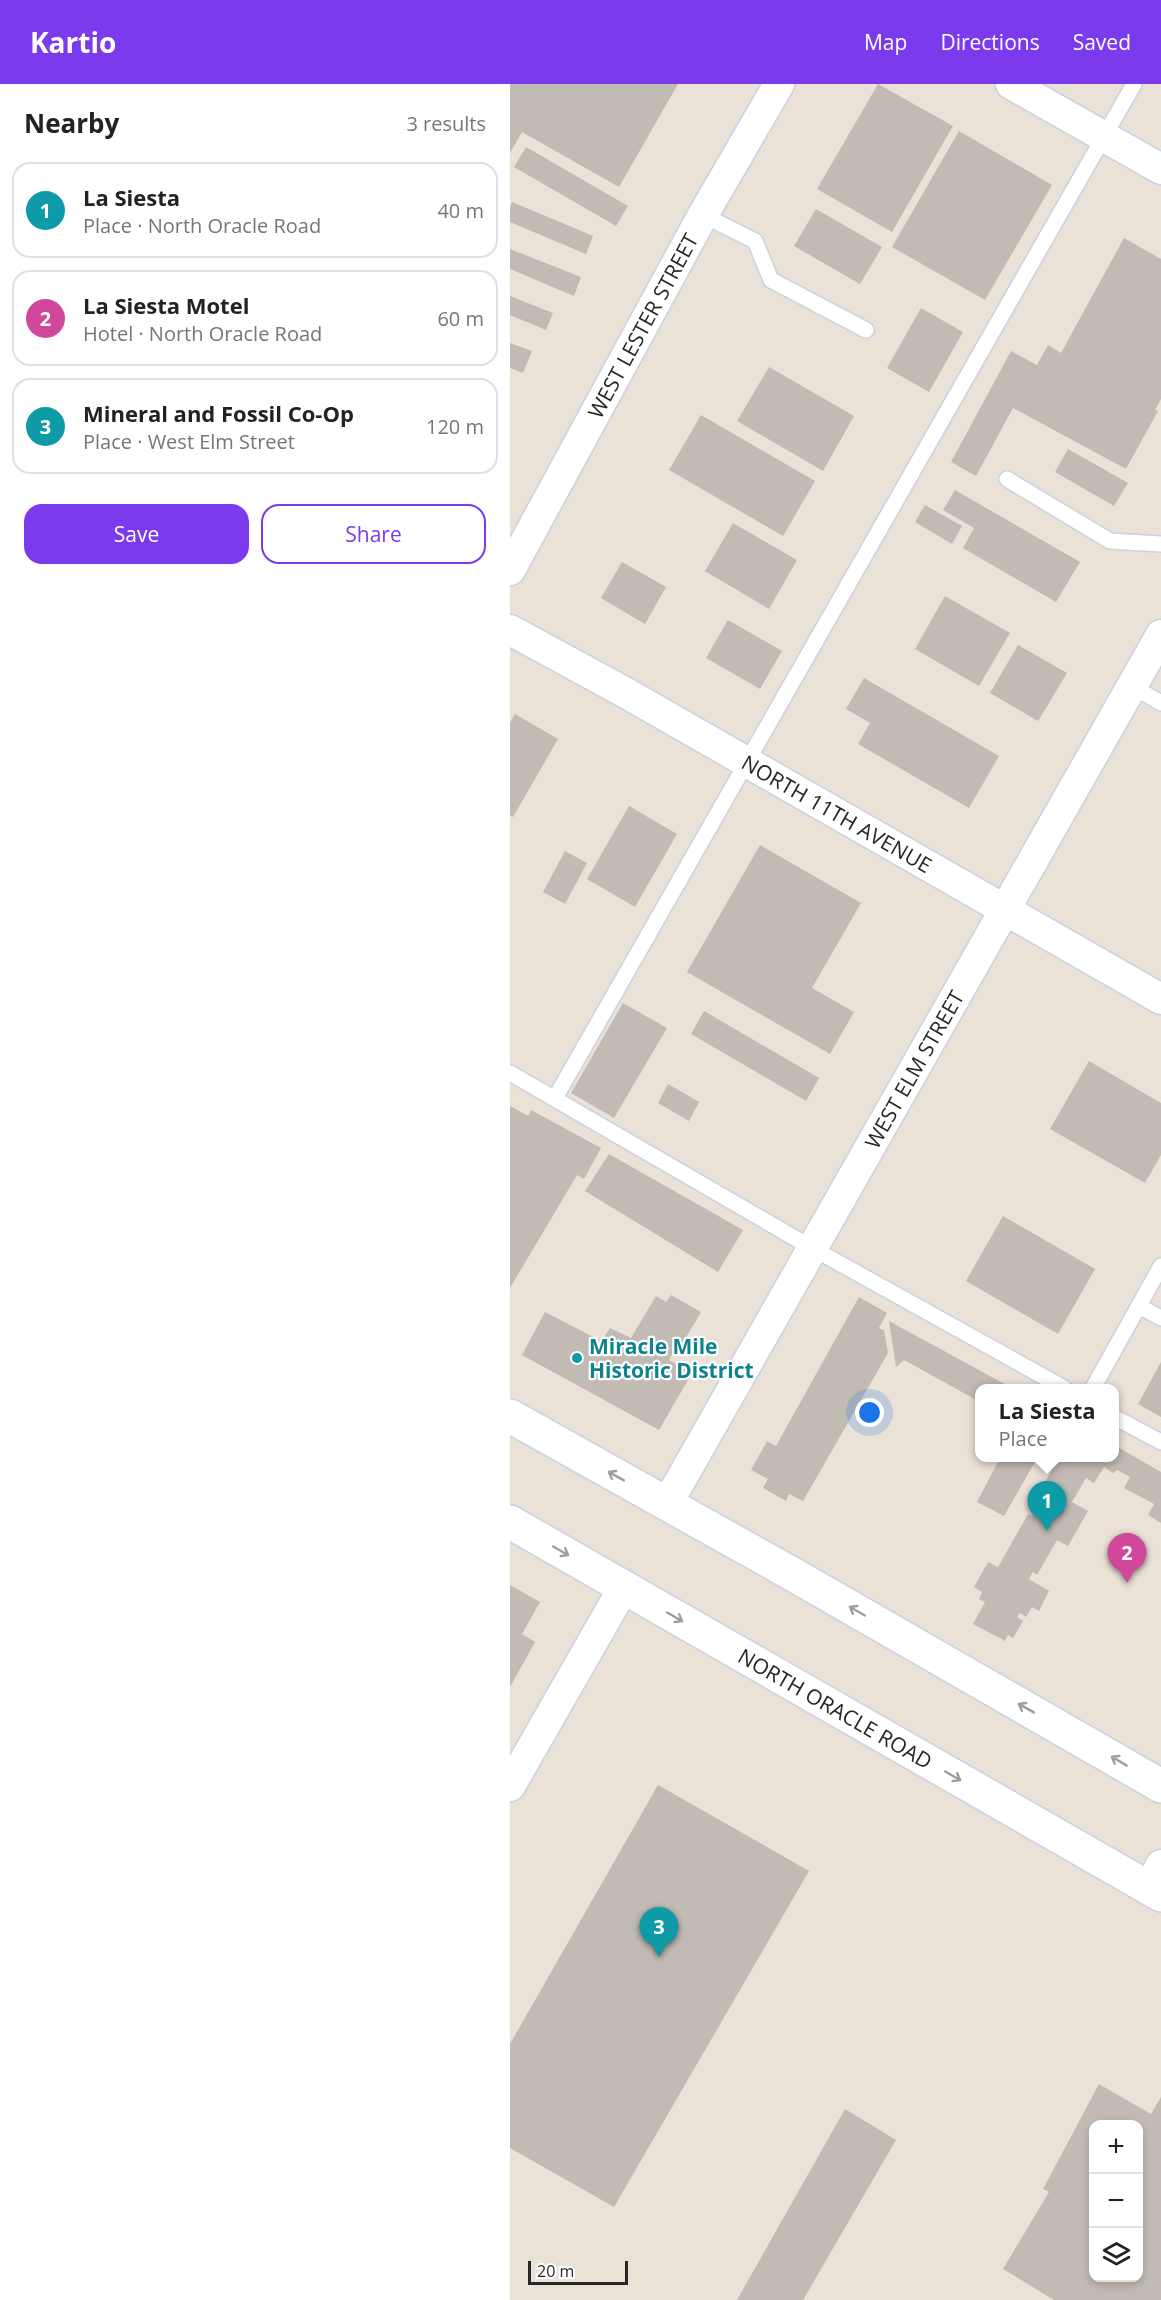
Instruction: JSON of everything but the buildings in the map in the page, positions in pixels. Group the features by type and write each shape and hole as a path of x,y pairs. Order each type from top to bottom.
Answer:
{"main road":[{"path":"510,1416 1161,1786"},
{"name":"NORTH ORACLE ROAD","path":"510,1522 1157,1883"}],"street":[{"name":"WEST LESTER STREET","path":"510,570 703,215 779,84"},
{"path":"1011,84 1161,169"},
{"name":"NORTH 11TH AVENUE","path":"510,630 626,693 1161,999"},
{"name":"WEST ELM STREET","path":"667,1504 1161,635"},
{"path":"510,1786 624,1587"}],"lane":[{"path":"555,1098 1134,84"},
{"path":"703,215 755,241 771,280 866,330"},
{"path":"1007,479 1110,541 1161,544"},
{"path":"1132,686 1161,703"},
{"path":"510,1073 812,1248 1055,1384"},
{"path":"1096,1384 1161,1266"},
{"path":"1139,1305 1161,1318"},
{"path":"1119,1419 1161,1442"}],"place":[{"name":"Miracle Mile Historic District","path":"577,1358"},
{"name":"La Siesta","path":"1047,1531"},
{"name":"La Siesta Motel","path":"1127,1583"},
{"name":"Mineral and Fossil Co-Op","path":"659,1957"}]}
